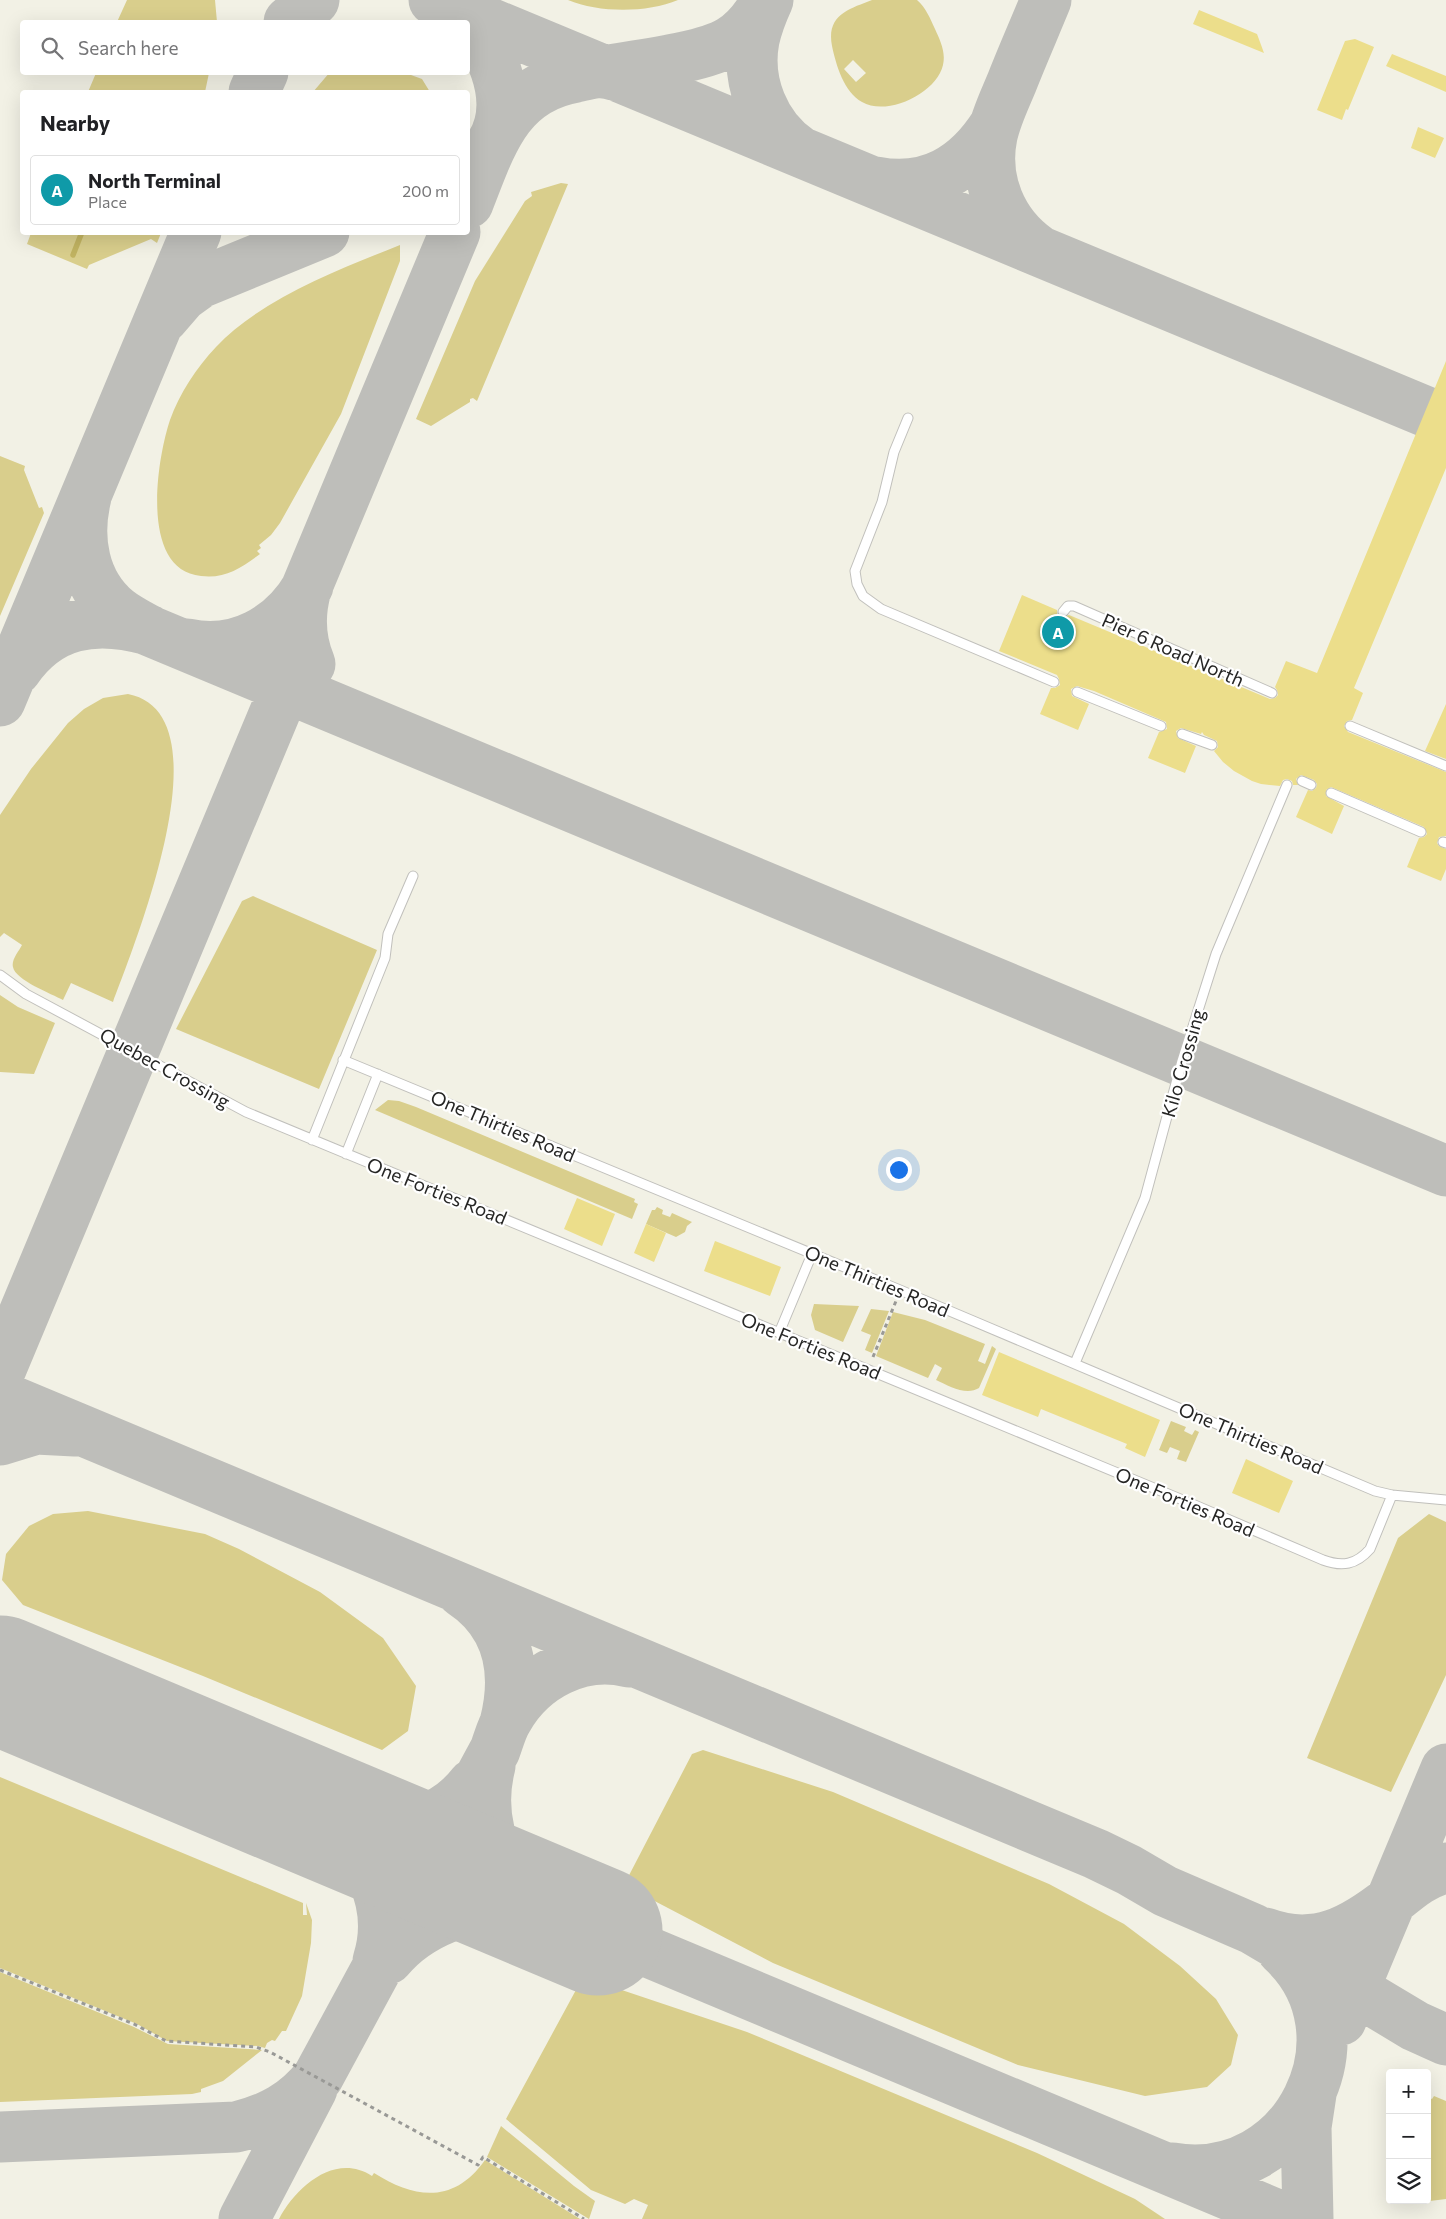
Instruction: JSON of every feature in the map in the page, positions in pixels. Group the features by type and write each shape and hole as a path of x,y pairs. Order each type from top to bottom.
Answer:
{"lane":[{"path":"908,418 894,452 882,502 856,568 856,579 860,590 867,600 881,609 1037,673 1054,682"},
{"name":"Pier 6 Road North","path":"1063,612 1068,606 1074,606 1272,693"},
{"path":"1077,692 1161,726"},
{"path":"1350,726 1446,766"},
{"path":"1182,734 1212,745"},
{"name":"Kilo Crossing","path":"1075,1364 1150,1183 1182,1061 1220,943 1287,786"},
{"path":"1331,793 1421,832"},
{"path":"312,1140 385,958 388,934 413,876"},
{"name":"Quebec Crossing","path":"0,975 22,991 234,1106 271,1123"},
{"name":"One Thirties Road","path":"343,1060 900,1290 1375,1491 1392,1495 1446,1500"},
{"path":"346,1154 378,1074"},
{"name":"One Forties Road","path":"271,1123 1322,1560 1338,1564 1352,1563 1359,1560 1370,1549 1392,1495"},
{"path":"778,1333 812,1254"}],"path":[{"path":"868,1370 900,1290"},
{"path":"0,1970 134,2024 166,2041 256,2048 270,2052 478,2165 483,2157 584,2219"}],"shaded area":[{"path":"0,0 1446,0 1446,2219 0,2219"},
{"path":"127,0 215,0 217,20 118,20"},
{"path":"568,0 678,0 652,7 623,10 594,7"},
{"path":"872,0 917,0 925,10 939,37 944,55 939,75 931,85 910,100 897,104 872,106 856,98 850,92 842,77 832,46 832,27 836,20 848,10","holes":["853,60 866,73 856,82 844,69"]},
{"path":"95,75 209,75 205,90 89,90"},
{"path":"327,75 411,75 422,79 429,90 315,90"},
{"path":"561,183 568,184 477,401 473,398 470,399 470,402 431,426 416,419 475,281 525,201 532,196 531,192"},
{"path":"30,235 160,235 157,243 151,239 89,265 87,269 27,244"},
{"path":"400,245 400,261 341,414 280,523 271,535 259,545 261,548 257,551 260,554 239,568 218,576 201,576 181,569 168,555 161,534 157,510 158,485 165,438 170,420 178,400 189,381 216,347 255,314 327,275"},
{"path":"0,456 25,466 24,470 39,508 42,507 44,513 0,616"},
{"path":"128,694 157,711 171,743 173,785 166,834 154,885 113,1002 71,983 63,1000 27,982 15,972 13,967 14,959 22,945 4,933 0,937 0,815 31,769 68,723 84,709 103,698"},
{"path":"253,896 377,950 319,1089 176,1029 242,901"},
{"path":"0,995 18,1007 55,1023 34,1074 0,1072"},
{"path":"388,1100 399,1101 416,1107 635,1199 634,1202 638,1204 632,1219 375,1110"},
{"path":"657,1207 663,1210 662,1214 670,1217 672,1213 692,1222 687,1226 685,1232 676,1237 646,1224 652,1210 655,1210"},
{"path":"814,1304 859,1306 843,1342 815,1330 811,1315"},
{"path":"871,1309 889,1311 872,1353 865,1350 871,1335 861,1331"},
{"path":"893,1312 925,1320 985,1344 978,1361 985,1364 992,1346 996,1349 979,1388 963,1391 936,1380 942,1368 935,1364 928,1378 876,1356"},
{"path":"1171,1421 1186,1427 1184,1431 1192,1435 1195,1430 1199,1432 1186,1462 1177,1459 1180,1451 1170,1447 1167,1453 1159,1450"},
{"path":"88,1511 205,1534 239,1549 320,1592 383,1638 416,1686 408,1731 382,1750 203,1676 23,1605 2,1580 6,1554 29,1526 53,1514"},
{"path":"1429,1514 1446,1522 1446,1675 1391,1792 1307,1758 1398,1538"},
{"path":"703,1750 833,1792 1049,1884 1124,1924 1180,1966 1216,1999 1238,2035 1231,2065 1207,2087 1145,2096 1018,2065 773,1963 624,1885 692,1754"},
{"path":"0,1777 303,1903 303,1915 307,1915 306,1903 312,1920 311,1943 302,1996 286,2031 282,2031 275,2041 272,2040 267,2043 265,2048 167,2041 137,2024 0,1968"},
{"path":"0,1972 134,2027 168,2044 262,2050 223,2081 201,2089 201,2092 192,2094 0,2102"},
{"path":"583,1977 747,2032 1037,2153 1135,2199 1165,2219 642,2219 648,2205 634,2199 625,2204 591,2190 506,2119"},
{"path":"1434,2096 1446,2101 1446,2199 1431,2201 1431,2099"},
{"path":"501,2126 595,2201 589,2219 487,2157"},
{"path":"485,2160 580,2219 279,2219 286,2207 306,2185 318,2176 331,2171 344,2168 358,2170 372,2176 374,2173 404,2188 433,2193 447,2190 460,2184 473,2174"}],"building":[{"path":"1199,10 1257,34 1264,53 1193,24"},
{"path":"1355,39 1374,47 1342,120 1317,110 1345,41"},
{"path":"1392,54 1446,76 1446,92 1386,66"},
{"path":"1418,127 1444,138 1435,158 1411,148"},
{"path":"1446,361 1446,468 1354,688 1363,693 1352,720 1347,721 1344,726 1348,732 1446,772 1446,836 1439,837 1437,843 1446,849 1446,869 1441,881 1407,867 1419,838 1427,834 1424,827 1331,787 1326,790 1326,796 1344,806 1332,834 1296,817 1308,790 1312,791 1316,788 1317,784 1314,780 1301,775 1296,779 1298,785 1293,785 1292,781 1287,779 1283,780 1280,786 1252,781 1223,762 1214,751 1218,747 1217,741 1204,735 1202,732 1201,734 1181,728 1176,731 1178,738 1196,746 1185,773 1148,758 1159,732 1167,729 1166,722 1094,691 1077,686 1071,689 1072,696 1089,704 1078,730 1040,714 1051,688 1060,685 1057,675 999,651 1022,595 1057,610 1057,615 1061,618 1069,615 1270,699 1278,695 1275,687 1286,661 1317,673"},
{"path":"1446,704 1446,759 1425,751"},
{"path":"577,1198 615,1214 602,1246 564,1229"},
{"path":"646,1224 666,1233 654,1262 634,1253"},
{"path":"715,1241 781,1267 770,1296 704,1271"},
{"path":"999,1352 1160,1420 1145,1457 1125,1448 1127,1444 1041,1409 1038,1417 982,1395"},
{"path":"1246,1459 1293,1481 1279,1513 1232,1493"}],"waterway":[{"path":"73,255 81,235"}],"taxiway":[{"path":"291,20 314,0"},
{"path":"434,0 1446,420"},
{"path":"768,0 754,40 752,56 755,87 767,116 776,129 799,151"},
{"path":"1038,250 1014,227 998,200 990,169 990,152 998,115 1046,0"},
{"path":"604,71 670,60 719,47 731,41 747,28 766,1"},
{"path":"451,9 464,20"},
{"path":"470,27 488,52 496,70 500,89 502,108 499,127 491,144"},
{"path":"470,198 494,141 504,123 517,107 533,94 552,83 594,73 613,75"},
{"path":"255,90 262,75"},
{"path":"876,182 913,183 929,180 944,174 972,154 995,125"},
{"path":"0,701 195,235"},
{"path":"163,318 182,296 200,283 317,235"},
{"path":"310,664 302,636 302,608 306,589 454,235"},
{"path":"86,497 83,513 82,544 85,559 96,587 105,600 117,611 150,631 1446,1171"},
{"path":"187,644 223,646 241,642 257,635 286,615 308,586"},
{"path":"16,670 43,641 58,632 75,626 92,623 110,623 149,630"},
{"path":"0,1371 293,669 300,646 301,630"},
{"path":"0,1396 1096,1854 1165,1891 1253,1929 1415,2026 1446,2040"},
{"path":"0,1440 36,1429 75,1431"},
{"path":"462,1592 478,1604 490,1618 500,1634 506,1650 510,1667 510,1685 505,1723"},
{"path":"0,2137 236,2127 260,2120 282,2110 301,2096 318,2077 495,1750 506,1722 518,1703 544,1679 576,1663 611,1659 629,1662"},
{"path":"0,1679 14,1686"},
{"path":"490,1766 486,1799 489,1832 494,1848 511,1878 522,1890 536,1901 561,1915"},
{"path":"1341,2020 1446,1769"},
{"path":"305,1808 352,1827 391,1829 422,1821 437,1814 463,1796 473,1784"},
{"path":"317,1816 335,1828 350,1843 363,1860 373,1878 380,1898 383,1918 383,1940 378,1961"},
{"path":"1265,1933 1301,1940 1318,1939 1334,1935 1364,1920 1424,1876 1446,1868"},
{"path":"388,1959 400,1946 429,1926 445,1918 479,1909 513,1907 566,1918"},
{"path":"598,1931 1287,2219"},
{"path":"1172,2168 1216,2168 1255,2154 1286,2130 1308,2098 1320,2061 1321,2022 1309,1984 1282,1950"},
{"path":"244,2219 312,2089"},
{"path":"1308,2219 1306,2127 1311,2094"}],"runway":[{"path":"0,1680 598,1931"}],"place":[{"name":"North Terminal","path":"1058,632"}]}
